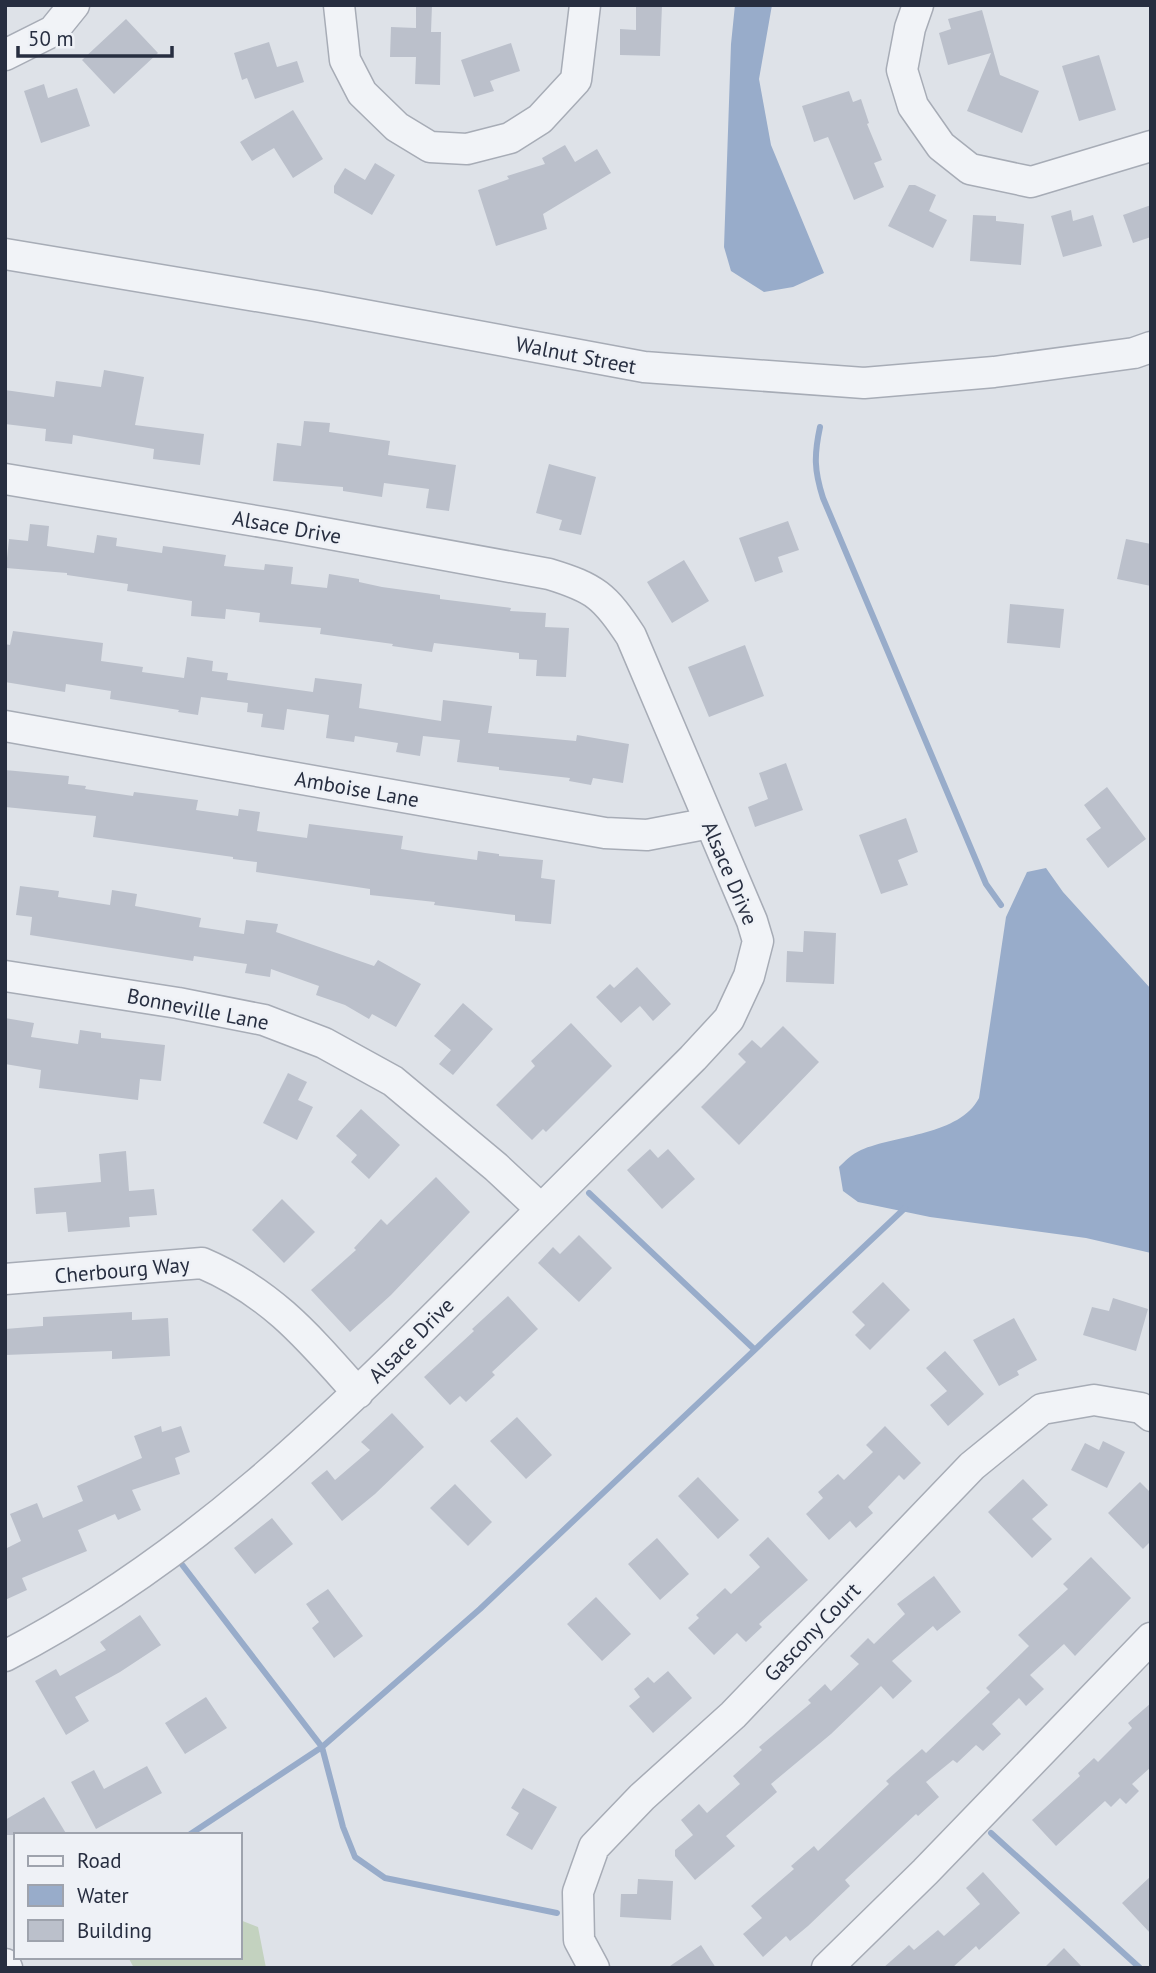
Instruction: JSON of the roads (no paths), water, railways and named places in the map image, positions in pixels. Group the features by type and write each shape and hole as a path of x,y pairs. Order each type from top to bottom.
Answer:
{"street":[{"path":"5,55 53,31 74,5"},
{"path":"339,5 345,61 362,93 397,127 430,147 467,149 510,138 540,119 576,80 585,5"},
{"path":"918,5 902,70 913,106 941,146 970,169 1031,182 1151,146"},
{"name":"Walnut Street","path":"5,254 316,306 644,368 863,383 994,372 1134,353 1151,347"},
{"name":"Alsace Drive","path":"5,479 299,528 536,571 584,584 613,608 631,636 758,942 749,976 729,1019 358,1393 228,1510 145,1573 51,1633 5,1656"},
{"name":"Amboise Lane","path":"5,726 605,833 647,835 710,823"},
{"name":"Bonneville Lane","path":"5,976 178,1003 264,1020 324,1043 393,1081 496,1167 541,1209"},
{"name":"Cherbourg Way","path":"5,1279 202,1263 232,1276 258,1293 304,1332 358,1393"},
{"name":"Gascony Court","path":"594,1968 579,1940 578,1892 594,1846 642,1797 733,1715 972,1466 1042,1409 1094,1399 1141,1408 1151,1416"},
{"path":"827,1968 925,1872 1151,1639"}],"water":[{"path":"735,5 772,5 759,79 771,145 824,273 793,287 764,292 731,271 724,247 731,44"},
{"path":"1046,868 1063,892 1151,989 1151,1253 1086,1238 930,1217 858,1202 843,1191 839,1167 846,1160 875,1145 943,1127 970,1110 979,1098 1006,917 1027,872"}],"waterway":[{"path":"820,427 816,462 823,498 986,884 1001,905"},
{"path":"589,1193 754,1349"},
{"path":"192,1833 322,1747 480,1609 905,1208"},
{"path":"180,1562 322,1747 343,1827 355,1857 385,1878 557,1913"},
{"path":"991,1833 1140,1968"}]}
